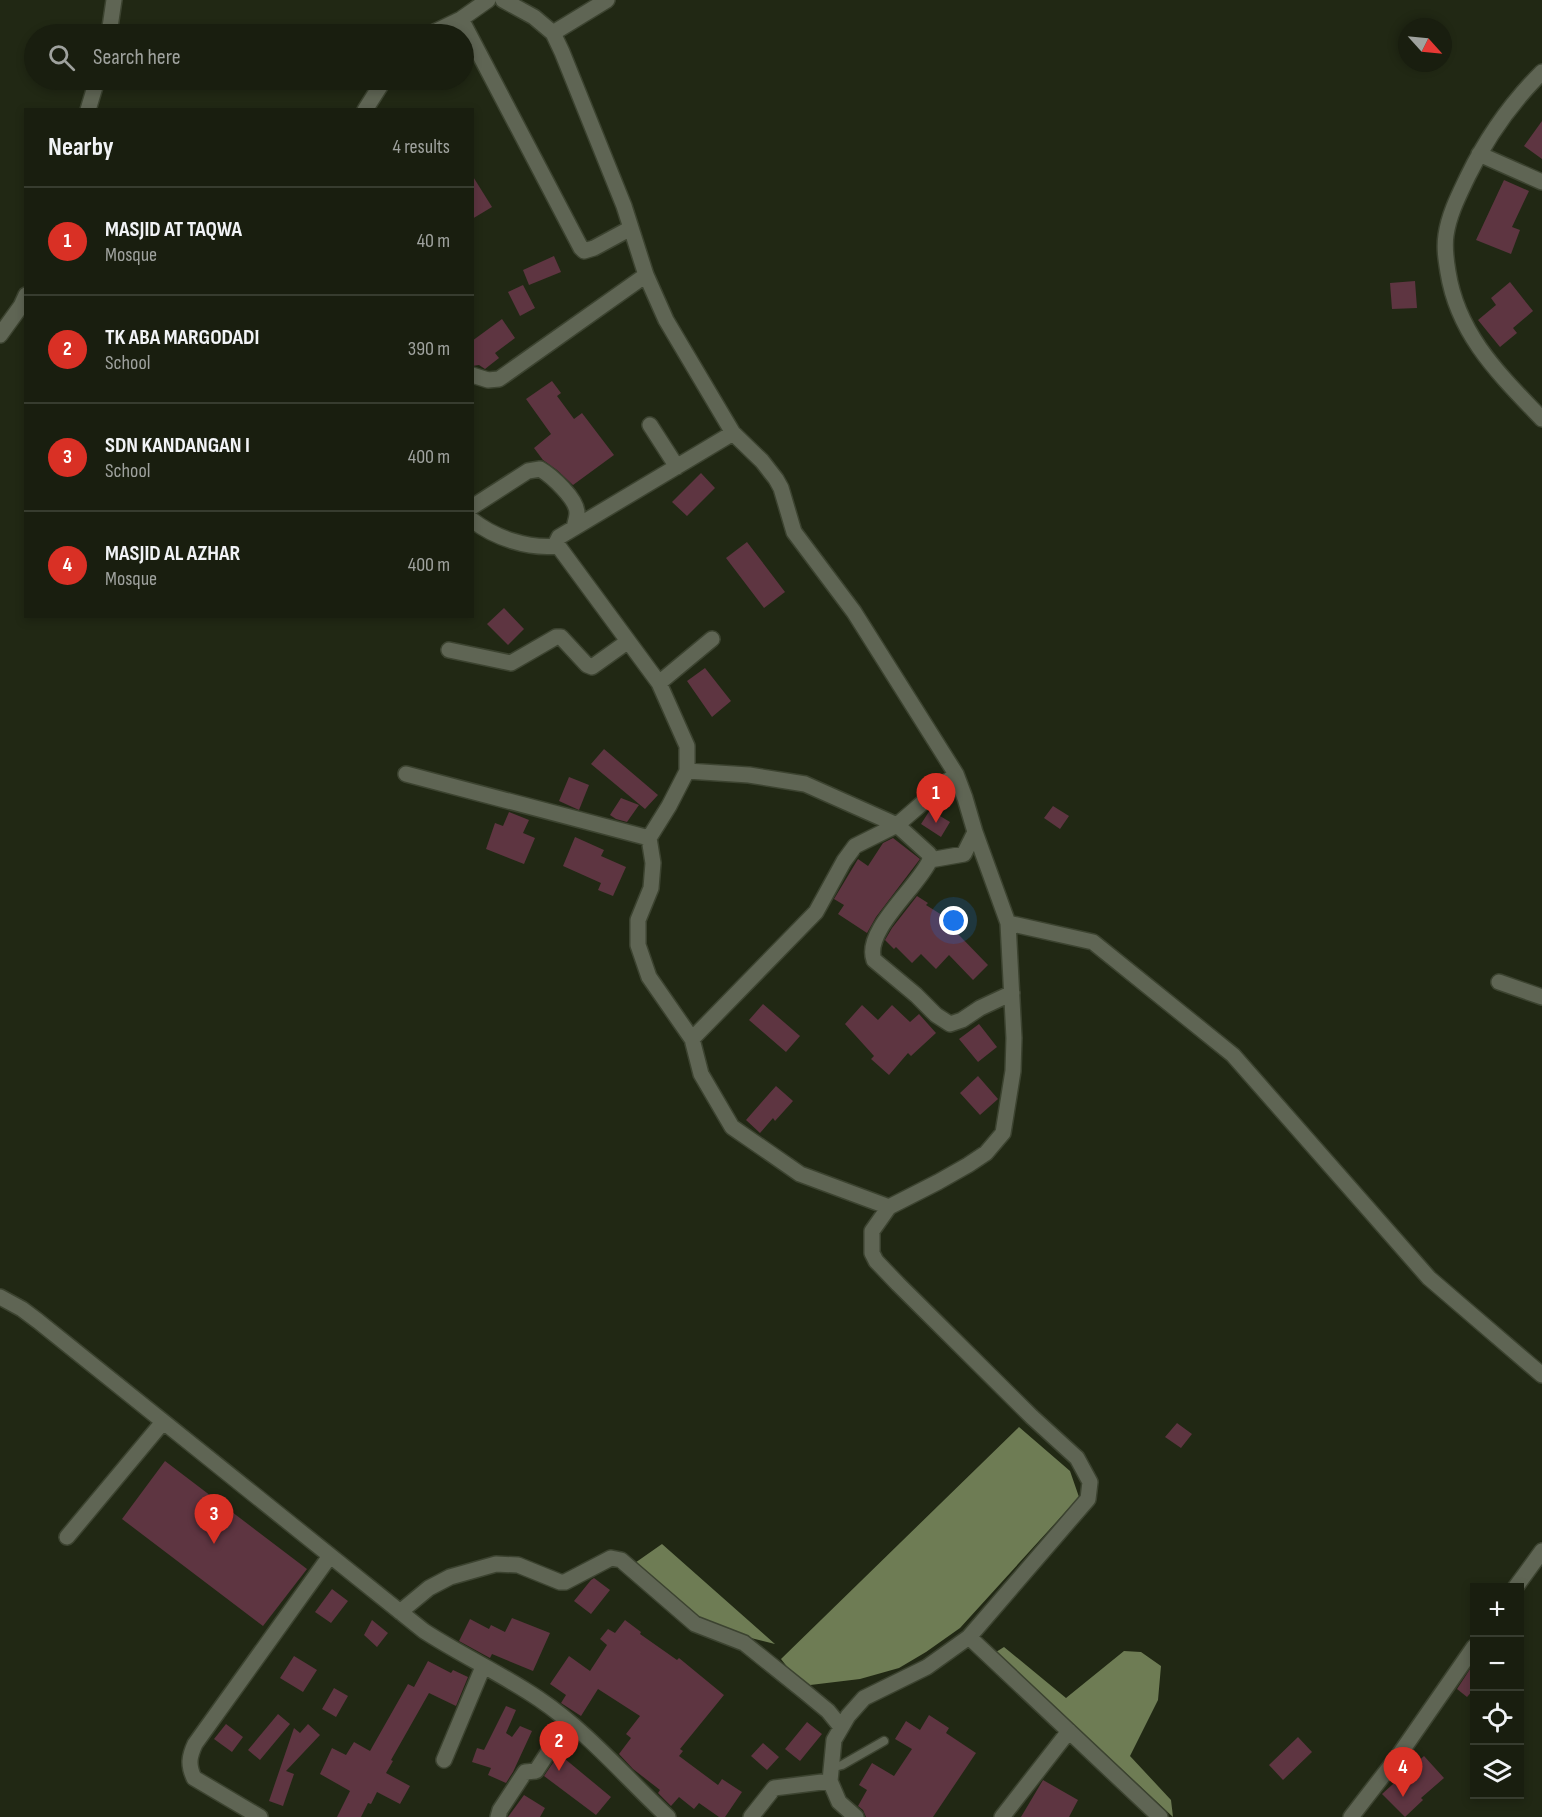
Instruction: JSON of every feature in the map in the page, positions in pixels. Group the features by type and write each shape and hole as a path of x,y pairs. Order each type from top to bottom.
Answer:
{"street":[{"path":"110,24 114,0"},
{"path":"451,24 488,0"},
{"path":"503,0 534,17 553,33 576,85 631,228 646,275 666,320 733,433 762,461 776,479 781,488 794,532 854,612 956,774 1008,922 1014,1038 1013,1071 1003,1133 986,1153 969,1165 888,1207 872,1231 870,1244 876,1261 1032,1417 1077,1458 1090,1482 1088,1499 969,1637 927,1667 864,1698 848,1716 834,1740 830,1775 839,1802 856,1817"},
{"path":"553,33 607,0"},
{"path":"461,19 464,24"},
{"path":"474,44 581,248 584,251 594,248 631,228"},
{"path":"1542,72 1520,93 1479,154 1452,211 1446,236 1445,255 1451,290 1460,317 1475,343 1506,381 1542,419"},
{"path":"89,108 94,90"},
{"path":"367,108 378,90"},
{"path":"1479,154 1542,182"},
{"path":"474,376 488,380 499,379 646,275"},
{"path":"0,335 24,299"},
{"path":"650,425 676,467"},
{"path":"733,433 559,537 557,546 659,683 687,746 687,771 649,838 653,863 651,888 638,920 638,945 650,977 692,1039 701,1074 732,1126 800,1174 888,1207"},
{"path":"474,506 528,471 540,468 551,476 576,506 574,528"},
{"path":"474,522 511,540 536,547 557,546"},
{"path":"449,650 511,663 556,637 561,638 587,665 592,667 627,642"},
{"path":"659,683 712,639"},
{"path":"687,771 749,775 805,784 897,825 929,854 930,860"},
{"path":"406,774 649,838"},
{"path":"692,1039 816,912 844,861 855,846 897,825 956,774"},
{"path":"975,832 964,854 930,860 882,927 873,945 872,954 874,960 936,1015 950,1024 1012,993"},
{"path":"1008,922 1093,942 1233,1055 1429,1278 1542,1375"},
{"path":"1499,982 1542,997"},
{"path":"0,1297 38,1321 423,1631 539,1699 597,1745 668,1817"},
{"path":"67,1537 163,1422"},
{"path":"1518,1583 1542,1551"},
{"path":"260,1817 194,1778 189,1762 191,1753 195,1744 330,1556"},
{"path":"400,1612 429,1588 450,1577 496,1564 518,1565 565,1582 611,1558 621,1560 695,1624 744,1643 828,1711 842,1727"},
{"path":"969,1637 1160,1817"},
{"path":"1351,1817 1399,1755 1470,1653"},
{"path":"444,1760 483,1667"},
{"path":"498,1817 525,1772 536,1771 568,1722"},
{"path":"1002,1817 1069,1731"},
{"path":"751,1817 774,1788 830,1775"}],"lane":[{"path":"830,1775 842,1765 884,1741"}],"shaded area":[{"path":"1019,1427 1070,1471 1079,1497 960,1628 926,1652 899,1668 860,1679 802,1686 781,1659"},
{"path":"662,1544 775,1644 699,1625 632,1565"},
{"path":"1004,1647 1066,1698 1124,1651 1141,1652 1161,1666 1158,1700 1130,1756 1171,1800 1173,1817 996,1652"}],"building":[{"path":"1542,121 1542,159 1524,146"},
{"path":"474,178 492,207 474,218"},
{"path":"1504,180 1529,191 1512,227 1520,230 1511,254 1476,240"},
{"path":"554,256 561,272 529,285 523,270"},
{"path":"1415,281 1417,308 1392,309 1390,283"},
{"path":"1510,282 1533,311 1513,328 1517,333 1500,347 1478,320 1496,305 1491,298"},
{"path":"523,285 535,308 520,316 508,292"},
{"path":"502,319 515,338 495,353 499,358 485,369 479,365 474,366 474,340"},
{"path":"552,381 561,393 557,396 574,419 582,413 614,455 573,485 543,460 534,448 551,434 526,399"},
{"path":"701,473 715,488 687,516 672,502"},
{"path":"747,542 785,592 764,608 726,558"},
{"path":"504,608 524,629 508,645 487,624"},
{"path":"705,668 731,701 712,717 687,681"},
{"path":"604,749 658,795 645,809 591,764"},
{"path":"569,777 589,785 579,810 559,801"},
{"path":"621,798 639,805 627,822 610,815"},
{"path":"1053,806 1069,816 1060,829 1044,818"},
{"path":"930,810 950,822 941,837 921,824"},
{"path":"509,812 529,820 523,833 535,838 524,864 486,849 495,823 503,826"},
{"path":"575,837 604,850 601,856 626,867 613,896 598,890 601,883 563,866"},
{"path":"893,838 920,859 876,917 867,933 838,914 844,905 834,899 858,859 868,866 883,843"},
{"path":"917,896 928,903 926,905 961,927 957,933 988,965 973,980 949,955 936,969 921,954 912,963 896,947 894,949 885,940"},
{"path":"763,1004 800,1036 786,1052 749,1020"},
{"path":"862,1005 878,1020 892,1005 910,1022 919,1014 936,1033 911,1056 908,1053 889,1075 871,1059 874,1056 845,1024"},
{"path":"979,1024 997,1047 978,1062 959,1039"},
{"path":"978,1076 998,1099 980,1115 960,1093"},
{"path":"776,1086 793,1101 775,1121 773,1118 760,1133 746,1120"},
{"path":"1177,1423 1192,1434 1181,1448 1165,1437"},
{"path":"165,1461 307,1569 263,1626 122,1519"},
{"path":"594,1578 610,1590 591,1614 574,1601"},
{"path":"332,1589 348,1601 331,1623 315,1612"},
{"path":"512,1618 550,1633 533,1671 492,1654 490,1658 459,1641 470,1619 489,1629 491,1625 505,1632"},
{"path":"372,1620 388,1633 377,1647 364,1635"},
{"path":"625,1620 641,1632 640,1634 677,1660 679,1658 724,1695 680,1749 683,1751 679,1756 718,1785 722,1779 742,1792 725,1817 719,1817 699,1803 694,1809 679,1797 671,1806 658,1793 660,1790 633,1769 619,1754 631,1738 626,1734 640,1716 598,1689 581,1716 561,1703 566,1695 550,1684 569,1656 590,1671 607,1645 600,1639 608,1629 615,1633"},
{"path":"294,1656 317,1670 303,1692 280,1678"},
{"path":"428,1661 451,1673 453,1670 468,1677 456,1706 429,1693 391,1760 393,1761 386,1773 410,1786 400,1804 377,1792 361,1817 337,1817 350,1791 320,1774 332,1748 346,1755 354,1742 370,1751 408,1684 414,1687"},
{"path":"1470,1669 1470,1694 1467,1697 1457,1689"},
{"path":"334,1688 348,1696 336,1717 322,1709"},
{"path":"506,1706 516,1710 506,1733 512,1737 520,1726 532,1731 506,1783 488,1775 491,1768 472,1762 477,1748 484,1750"},
{"path":"278,1714 290,1724 260,1760 248,1750"},
{"path":"929,1715 949,1728 946,1733 976,1753 933,1817 866,1817 858,1806 867,1790 859,1785 872,1763 894,1776 912,1749 895,1739 906,1721 920,1730"},
{"path":"807,1722 822,1734 800,1761 785,1749"},
{"path":"226,1724 243,1737 232,1752 214,1739"},
{"path":"308,1724 320,1735 286,1771 294,1774 283,1806 269,1801 294,1728 300,1733"},
{"path":"1298,1737 1312,1752 1283,1780 1269,1765"},
{"path":"763,1743 779,1757 767,1770 751,1756"},
{"path":"559,1754 611,1797 596,1815 544,1776"},
{"path":"1424,1756 1444,1778 1421,1798 1423,1800 1405,1817 1382,1794"},
{"path":"1043,1780 1078,1800 1069,1817 1021,1817"},
{"path":"524,1795 545,1808 540,1817 508,1817"}],"place":[{"name":"MASJID AT TAQWA","path":"936,823"},
{"name":"SDN KANDANGAN I","path":"214,1544"},
{"name":"TK ABA MARGODADI","path":"559,1771"},
{"name":"MASJID AL AZHAR","path":"1403,1797"}]}
